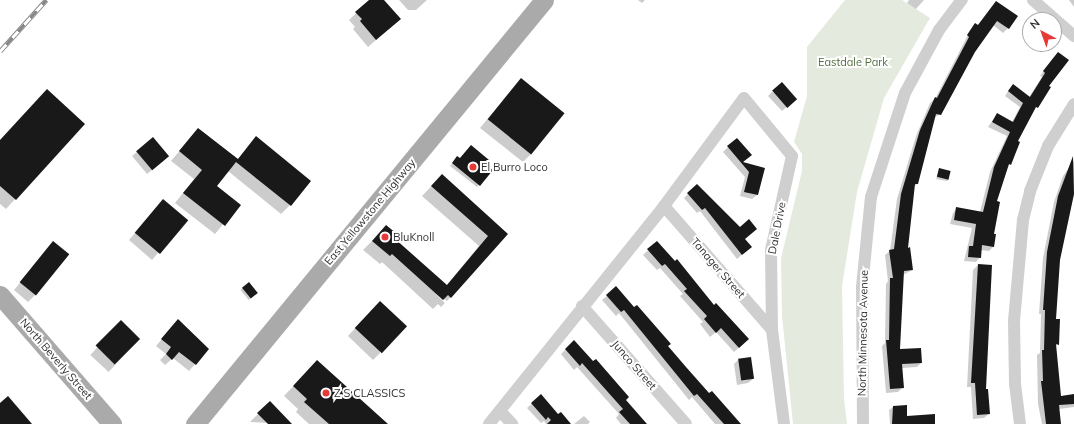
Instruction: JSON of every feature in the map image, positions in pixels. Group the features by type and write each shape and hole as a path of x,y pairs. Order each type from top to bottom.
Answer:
{"main road":[{"name":"East Yellowstone Highway","path":"195,424 544,0"},
{"name":"North Beverly Street","path":"0,295 112,424"}],"street":[{"name":"North Minnesota Avenue","path":"863,424 862,288 871,196 905,93 935,36 962,0"},
{"path":"1033,0 1074,36"},
{"name":"Dale Drive","path":"664,206 744,98 792,156 771,250 772,330 784,424"},
{"path":"1020,424 1015,384 1014,322 1023,220 1030,191 1048,146 1074,104"},
{"path":"489,424 582,306 664,206"},
{"name":"Tanager Street","path":"664,206 772,330"},
{"name":"Junco Street","path":"582,306 686,424"},
{"path":"500,411 512,424"}],"green space":[{"name":"Eastdale Park","path":"845,0 902,0 930,18 884,98 857,192 842,286 844,399 847,424 793,424 782,316 781,258 802,171 802,154 794,142 807,96 807,47"}],"building":[{"path":"369,0 384,0 401,19 376,40 360,21 362,19 355,12"},
{"path":"996,1 1018,16 1009,29 997,21 975,52 941,115 936,114 918,184 915,184 908,248 910,247 913,270 904,271 900,349 921,348 922,363 902,364 904,388 890,389 886,340 889,340 890,278 893,278 889,250 894,249 901,194 920,130 935,97 937,98 969,37 967,35 975,23 978,25"},
{"path":"1058,52 1069,60 1049,86 1051,87 1038,108 1036,107 1018,141 1020,142 1011,165 1009,164 997,201 1000,202 994,234 996,234 994,247 982,245 981,258 968,257 969,246 973,246 976,224 954,220 956,207 983,212 994,167 1010,132 992,122 997,113 1013,122 1023,103 1008,91 1013,84 1030,97 1045,73 1043,71"},
{"path":"521,78 565,113 531,154 488,119"},
{"path":"782,82 797,99 787,108 772,91"},
{"path":"47,89 85,124 16,200 0,186 0,140"},
{"path":"198,128 238,159 256,136 311,181 291,206 236,162 217,186 241,205 225,226 183,193 202,170 179,151"},
{"path":"153,137 169,156 152,170 136,151"},
{"path":"737,138 752,155 743,162 765,168 758,195 744,192 749,172 727,146"},
{"name":"El Burro Loco","path":"471,145 489,160 485,164 493,170 480,186 452,163 457,156 460,158"},
{"path":"1073,156 1074,194 1060,260 1056,319 1060,319 1059,345 1056,344 1061,396 1074,394 1074,404 1059,405 1061,424 1046,424 1041,381 1043,381 1042,350 1044,350 1045,310 1043,310 1047,252 1058,196"},
{"path":"939,168 951,171 948,180 937,177"},
{"name":"BluKnoll","path":"442,174 508,234 451,298 448,295 443,300 392,254 390,256 372,241 386,225 397,234 394,238 447,285 488,236 431,186"},
{"path":"697,184 740,227 749,219 757,229 745,239 752,247 742,255 705,208 702,210 687,193"},
{"path":"163,199 188,220 160,254 135,233"},
{"path":"53,241 69,254 36,295 20,282"},
{"path":"657,241 675,261 677,259 714,305 716,303 749,339 739,348 721,328 716,333 704,319 707,316 684,291 687,289 665,264 662,266 647,249"},
{"path":"978,264 992,265 986,389 988,389 990,414 977,415 975,383 971,383"},
{"path":"249,282 258,293 251,299 242,288"},
{"path":"616,286 634,307 637,305 671,344 668,346 709,393 712,391 741,424 724,424 697,394 694,396 624,310 621,312 606,295"},
{"path":"380,301 407,326 382,353 355,328"},
{"path":"178,319 209,349 196,365 179,352 172,360 166,354 171,347 161,339"},
{"path":"121,320 140,339 115,365 96,345"},
{"path":"574,340 593,361 596,359 629,397 626,400 647,424 630,424 619,412 623,409 582,363 580,366 565,349"},
{"path":"751,357 754,379 741,381 738,359"},
{"name":"Z S CLASSICS","path":"317,360 388,424 329,424 304,402 307,399 293,386"},
{"path":"541,394 558,414 561,412 571,424 547,424 551,420 548,417 546,420 531,403"},
{"path":"8,396 32,424 0,424 0,403"},
{"path":"270,401 292,424 268,424 257,413"},
{"path":"907,405 907,416 935,414 935,424 892,424 893,406"}],"railway":[{"path":"0,51 46,0"}],"place":[{"name":"El Burro Loco","path":"473,167"},
{"name":"BluKnoll","path":"385,237"},
{"name":"Z S CLASSICS","path":"326,393"}]}
